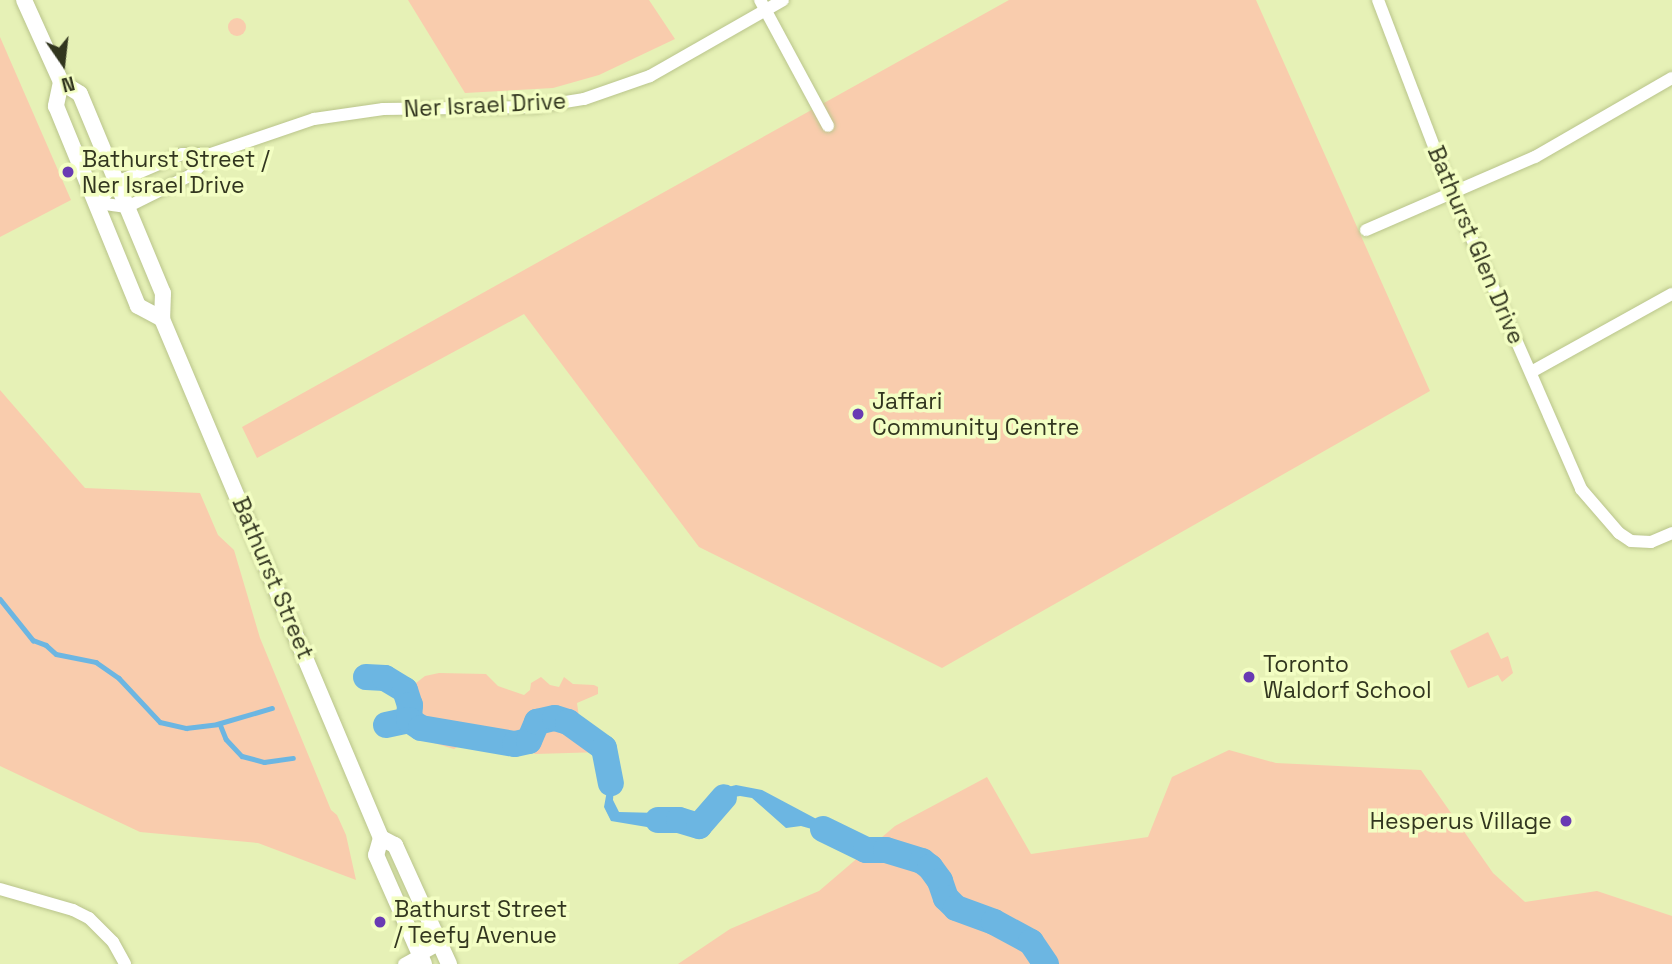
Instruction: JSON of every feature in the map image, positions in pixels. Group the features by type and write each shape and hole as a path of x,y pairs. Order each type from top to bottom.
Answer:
{"main road":[{"name":"Bathurst Street","path":"24,0 61,82 80,94 127,206 163,293 162,319 381,838 376,855 423,960"},
{"name":"Bathurst Street","path":"61,82 56,106 138,306 162,319"},
{"name":"Bathurst Street","path":"381,838 395,845 449,964"}],"street":[{"name":"Ner Israel Drive","path":"98,204 117,182 182,154 211,154 314,119 372,111 534,107 584,99 650,76 763,5 783,0"},
{"name":"Bathurst Glen Drive","path":"1378,0 1451,191 1581,489 1619,533 1631,541 1651,542 1672,533"},
{"path":"763,5 828,126"},
{"path":"1366,230 1535,157 1672,78"},
{"name":"Ner Israel Drive","path":"98,204 127,206 191,175 211,154"},
{"path":"1531,372 1672,294"},
{"path":"0,889 74,910 89,918 113,942 125,964"},
{"path":"404,964 423,960 440,944"}],"shaded area":[{"path":"408,0 649,0 675,39 599,75 553,88 465,93"},
{"path":"1009,0 1256,0 1430,391 942,668 699,547 524,314 257,458 242,427"},
{"path":"233,18 241,18 246,27 244,34 233,36 228,31 228,23"},
{"path":"0,37 71,200 0,237"},
{"path":"0,390 85,488 200,493 218,535 234,550 260,638 331,810 337,815 346,835 356,880 258,843 140,832 0,766"},
{"path":"1488,632 1501,659 1508,656 1513,673 1502,682 1498,675 1468,688 1450,651"},
{"path":"439,673 486,674 498,686 524,695 530,690 531,683 541,677 550,685 559,687 564,677 573,684 594,685 598,687 598,694 577,703 579,717 576,723 609,745 602,752 535,754 521,745 514,747 505,743 464,743 454,749 424,740 410,727 394,723 404,704 394,689 384,682 385,678 396,675 416,683 425,676"},
{"path":"1229,750 1276,763 1421,770 1493,873 1525,902 1597,891 1672,916 1672,964 678,964 730,929 819,891 895,826 987,777 1031,854 1148,837 1172,777"}],"water":[{"path":"609,745 616,759 613,800 619,812 698,814 724,788 736,785 762,790 824,823 843,829 855,837 857,842 848,847 833,835 801,826 786,828 752,798 740,796 728,798 717,819 690,824 684,830 675,823 661,823 653,828 611,821 604,807 608,785 602,752"}],"waterway":[{"path":"0,599 33,640 46,645 56,654 96,662 119,678 160,722 186,728 217,724 272,708"},
{"path":"366,677 385,678 405,690 410,705 409,720"},
{"path":"386,725 409,720 421,728 515,744 529,741 537,722 555,718 568,722 604,748 611,783"},
{"path":"220,724 226,739 242,756 264,762 293,758"},
{"path":"658,820 679,820 699,826 724,797"},
{"path":"823,829 866,850 886,850 922,861 930,867 940,881 946,898 956,908 994,922 1031,942 1046,964"}],"place":[{"name":"Bathurst Street / Ner Israel Drive","path":"68,172"},
{"name":"Jaffari Community Centre","path":"858,414"},
{"name":"Toronto Waldorf School","path":"1249,677"},
{"name":"Hesperus Village","path":"1566,821"},
{"name":"Bathurst Street / Teefy Avenue","path":"380,922"}]}
